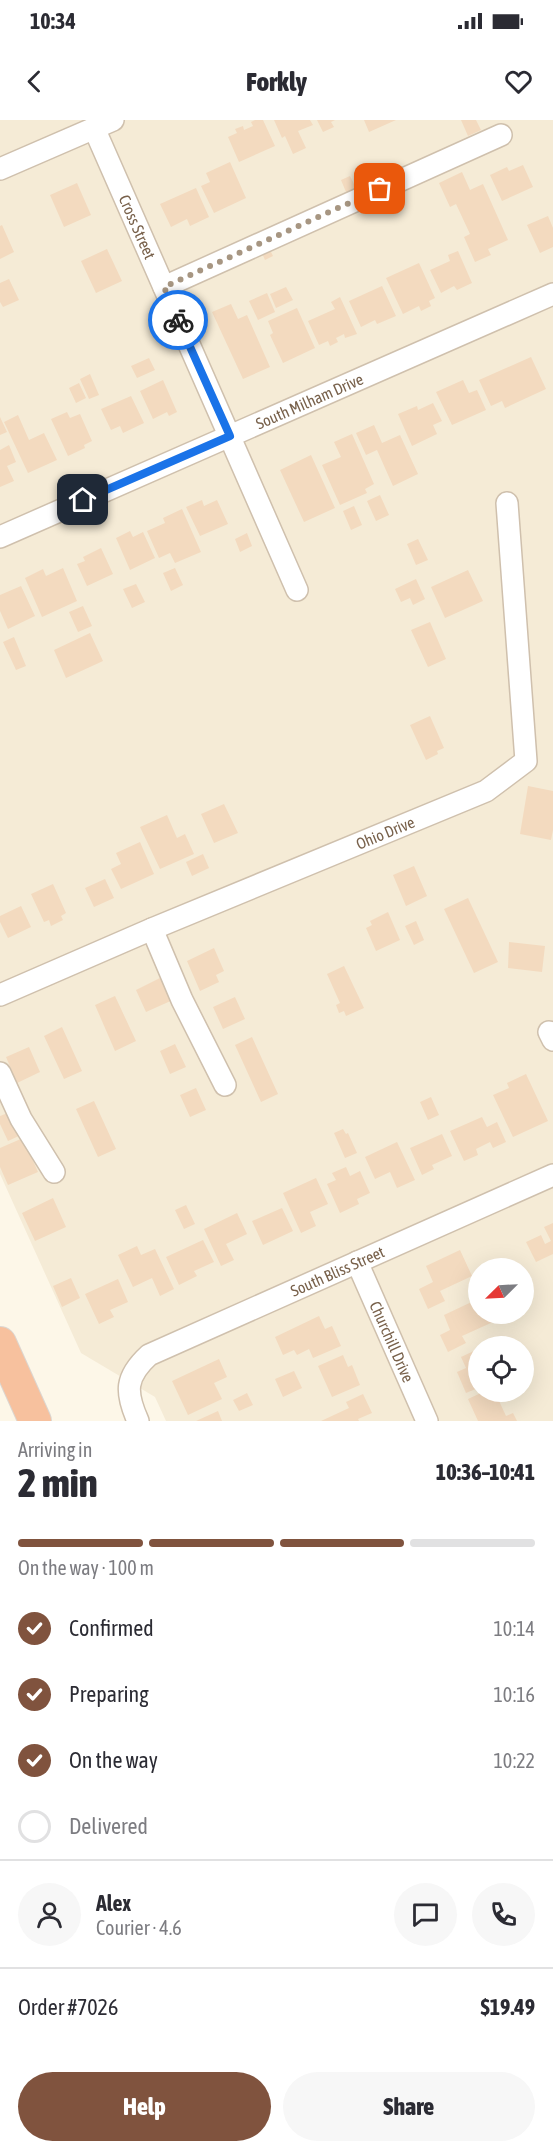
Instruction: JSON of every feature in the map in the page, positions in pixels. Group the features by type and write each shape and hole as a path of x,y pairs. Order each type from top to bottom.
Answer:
{"highway":[{"path":"0,1343 35,1421"}],"street":[{"path":"0,170 104,124"},
{"name":"Cross Street","path":"104,124 164,287 297,590"},
{"path":"164,287 501,135"},
{"name":"South Milham Drive","path":"0,537 553,294"},
{"name":"Ohio Drive","path":"0,995 153,928 486,791 526,761 507,503"},
{"path":"153,928 182,1000 225,1085"},
{"path":"0,1073 21,1119 54,1172"},
{"name":"South Bliss Street","path":"138,1421 129,1402 128,1387 138,1365 149,1355 553,1175"},
{"name":"Churchill Drive","path":"357,1262 427,1421"}],"shaded area":[{"path":"0,120 553,120 553,1421 166,1421 155,1397 81,1353 0,1174"}],"building":[{"path":"263,120 275,146 239,162 228,137 237,133 235,129 243,126 244,130 253,126 251,122"},
{"path":"274,120 310,120 313,125 298,131 306,148 293,154"},
{"path":"317,120 335,120 331,122 334,127 323,132"},
{"path":"364,120 396,120 369,132"},
{"path":"461,120 476,120 481,130 468,136"},
{"path":"230,162 246,198 214,213 201,186 210,182 206,173"},
{"path":"523,165 533,187 502,201 490,175 507,167 509,171"},
{"path":"462,172 470,190 483,184 508,240 488,249 491,255 475,262 464,237 470,234 456,204 450,207 439,183"},
{"path":"350,176 356,188 346,192 341,180"},
{"path":"77,183 91,215 64,227 50,195"},
{"path":"196,188 209,217 190,226 187,219 171,227 160,204"},
{"path":"548,216 553,228 553,247 540,253 527,225"},
{"path":"2,225 14,252 0,259 0,226"},
{"path":"269,248 273,256 265,260 261,251"},
{"path":"107,249 122,281 96,293 81,261"},
{"path":"458,251 472,283 457,290 454,286 441,293 430,270 450,261 448,255"},
{"path":"419,263 435,298 429,301 431,306 421,311 419,306 403,314 386,278"},
{"path":"9,279 19,300 3,307 0,302 0,283"},
{"path":"382,286 396,316 377,324 375,320 361,327 349,301"},
{"path":"286,287 293,300 276,308 270,294"},
{"path":"267,293 275,312 258,320 249,301"},
{"path":"340,297 357,334 345,338 344,334 336,338 338,342 330,346 328,341 319,345 308,321 335,309 331,302"},
{"path":"231,304 238,319 247,315 270,367 243,379 212,312"},
{"path":"297,308 315,348 283,363 270,335 273,333 268,321"},
{"path":"531,357 546,389 505,408 502,401 491,406 479,380"},
{"path":"149,358 155,370 137,378 131,366"},
{"path":"90,374 99,395 89,399 80,379"},
{"path":"163,380 177,412 169,416 167,412 153,419 140,391"},
{"path":"463,380 469,393 477,390 486,410 452,425 436,392"},
{"path":"79,383 86,398 76,403 69,388"},
{"path":"131,396 144,423 123,433 120,426 111,430 101,409"},
{"path":"433,403 442,421 433,425 437,434 412,446 398,414 417,406 418,410"},
{"path":"67,412 70,418 80,414 92,441 84,445 85,448 68,456 51,419"},
{"path":"18,415 29,440 44,433 57,460 28,473 4,422"},
{"path":"0,417 7,432 0,435"},
{"path":"374,425 382,443 400,435 418,474 393,486 377,450 366,455 356,433"},
{"path":"352,434 374,484 365,489 367,493 340,505 322,465 341,457 334,442"},
{"path":"9,445 16,462 7,466 14,481 0,487 0,450"},
{"path":"311,455 335,508 304,522 280,470"},
{"path":"380,495 389,515 376,521 367,501"},
{"path":"202,500 204,506 217,500 228,524 200,536 186,507"},
{"path":"354,506 362,525 351,530 343,511"},
{"path":"182,509 201,552 175,563 170,553 159,558 147,531 165,523 163,518"},
{"path":"130,531 133,537 143,532 155,558 130,570 116,538"},
{"path":"247,533 252,546 240,552 235,539"},
{"path":"418,539 428,560 416,565 407,544"},
{"path":"101,548 113,574 87,586 77,564 85,561 83,557"},
{"path":"63,568 77,601 42,617 25,578 43,569 46,576"},
{"path":"175,568 183,585 171,591 163,573"},
{"path":"468,570 483,601 445,618 431,587"},
{"path":"416,579 425,599 413,605 410,598 401,602 395,589"},
{"path":"136,584 145,602 132,608 123,589"},
{"path":"21,586 35,616 8,629 0,611 0,595"},
{"path":"83,606 92,626 78,632 69,612"},
{"path":"430,622 446,659 428,667 411,630"},
{"path":"90,633 103,661 66,678 54,650"},
{"path":"14,637 26,666 16,670 3,642"},
{"path":"430,716 444,748 426,760 410,725"},
{"path":"528,786 553,791 551,840 520,834"},
{"path":"224,804 238,833 214,843 201,814"},
{"path":"167,815 177,838 185,834 194,854 160,869 140,827"},
{"path":"140,842 154,874 121,889 111,869 121,864 116,853"},
{"path":"203,854 209,868 192,876 186,862"},
{"path":"414,866 427,896 406,906 393,875"},
{"path":"105,879 114,898 94,907 85,888"},
{"path":"53,884 66,913 61,916 63,920 51,926 49,920 44,922 31,894"},
{"path":"468,898 498,962 474,973 444,909"},
{"path":"21,906 31,927 8,938 0,922 0,916"},
{"path":"388,912 400,940 376,951 366,928 372,925 370,921"},
{"path":"416,921 424,940 414,945 405,926"},
{"path":"509,942 545,946 542,972 508,968"},
{"path":"214,948 224,971 216,975 219,982 200,991 187,961"},
{"path":"344,966 364,1008 346,1016 344,1011 339,1013 336,1005 340,1003 327,974"},
{"path":"164,976 175,999 146,1012 136,990"},
{"path":"115,996 136,1041 115,1051 95,1005"},
{"path":"235,997 245,1019 223,1029 213,1007"},
{"path":"62,1027 82,1071 64,1079 44,1036"},
{"path":"252,1037 278,1094 261,1102 235,1045"},
{"path":"175,1044 186,1067 170,1074 160,1051"},
{"path":"29,1047 40,1072 17,1083 6,1057"},
{"path":"526,1074 548,1121 513,1137 493,1095 509,1088 507,1083"},
{"path":"196,1088 206,1110 190,1117 180,1095"},
{"path":"431,1097 439,1115 428,1120 420,1102"},
{"path":"94,1101 116,1149 98,1157 76,1109"},
{"path":"13,1111 23,1134 8,1141 0,1124 0,1116"},
{"path":"482,1117 487,1127 497,1122 506,1142 493,1148 490,1142 476,1149 478,1155 464,1161 450,1131"},
{"path":"343,1129 346,1134 348,1133 357,1153 345,1158 334,1133"},
{"path":"442,1134 452,1156 432,1165 434,1169 422,1175 410,1148"},
{"path":"23,1138 38,1172 8,1185 0,1167 0,1148"},
{"path":"397,1142 415,1180 397,1188 390,1172 375,1179 365,1157"},
{"path":"346,1167 350,1176 360,1171 370,1193 357,1199 359,1204 340,1213 327,1184 336,1180 332,1173"},
{"path":"316,1178 328,1204 310,1212 316,1226 301,1233 283,1193"},
{"path":"53,1198 66,1227 35,1241 22,1213"},
{"path":"186,1205 195,1224 184,1229 175,1210"},
{"path":"282,1208 293,1231 263,1245 252,1221"},
{"path":"237,1213 247,1234 226,1244 234,1260 221,1266 204,1229"},
{"path":"553,1223 553,1254 536,1262 526,1242 541,1235 545,1244 551,1241 544,1227"},
{"path":"203,1240 214,1262 194,1271 197,1276 179,1285 166,1257"},
{"path":"137,1246 141,1255 155,1249 174,1289 160,1296 152,1278 133,1287 118,1255"},
{"path":"460,1250 468,1267 468,1278 440,1291 445,1301 428,1309 419,1289 433,1282 426,1266"},
{"path":"71,1278 80,1298 62,1307 53,1286"},
{"path":"118,1279 128,1302 110,1310 114,1317 99,1324 85,1294"},
{"path":"468,1304 468,1324 489,1324 462,1336 466,1343 448,1352 440,1335 450,1330 444,1315"},
{"path":"319,1316 325,1329 332,1326 341,1346 313,1358 309,1349 297,1355 294,1350 283,1355 275,1337"},
{"path":"468,1354 468,1392 466,1393 457,1372 466,1368 461,1357"},
{"path":"343,1355 348,1367 352,1365 360,1385 332,1397 318,1366"},
{"path":"219,1359 227,1377 214,1383 222,1399 188,1415 172,1381"},
{"path":"294,1371 302,1388 283,1397 275,1379"},
{"path":"247,1393 253,1405 239,1411 233,1400"},
{"path":"363,1394 372,1413 358,1419 359,1421 321,1421 349,1408 346,1402"},
{"path":"469,1402 500,1402 506,1416 513,1413 517,1421 478,1421"},
{"path":"218,1411 222,1421 196,1421"}],"way so far":[{"path":"178,320 164,287 380,189"}],"route":[{"path":"83,500 230,436 178,320"}]}
